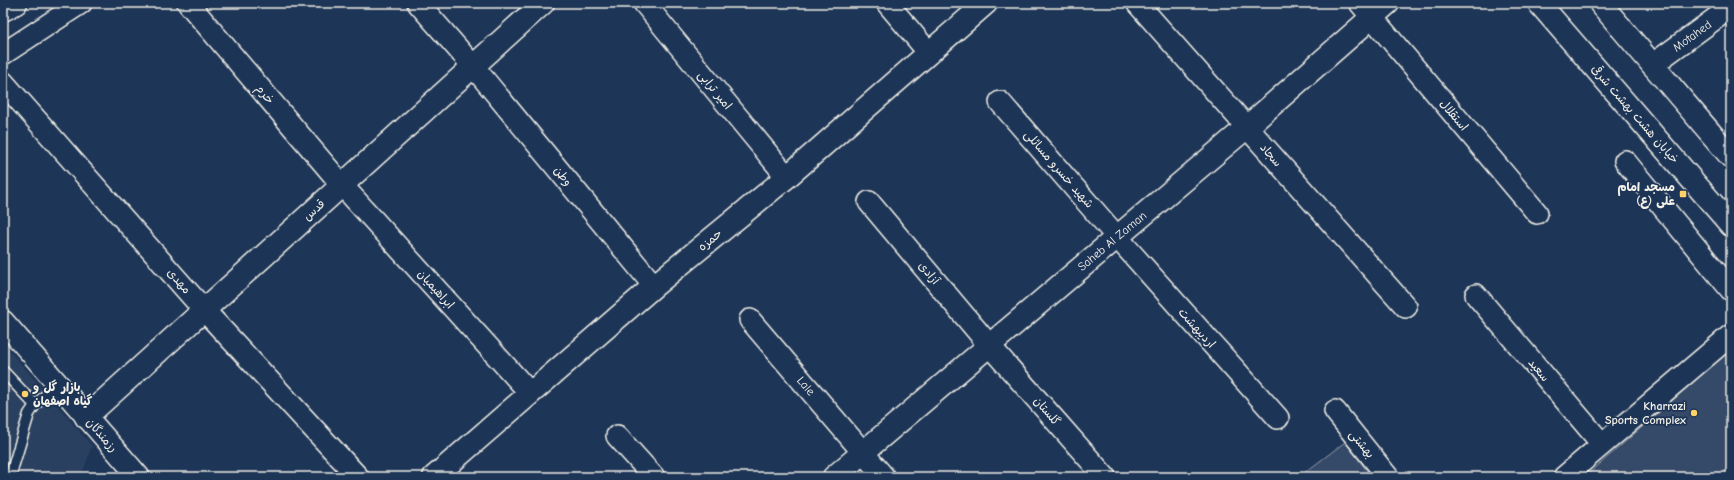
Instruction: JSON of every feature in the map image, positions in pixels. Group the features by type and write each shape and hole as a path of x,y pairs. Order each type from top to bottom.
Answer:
{"street":[{"path":"3,10 16,3"},
{"path":"3,54 81,3"},
{"name":"خرم","path":"188,3 342,185"},
{"name":"وطن","path":"418,3 473,66 654,286"},
{"name":"قدس","path":"86,417 543,3"},
{"name":"امیر ترابی","path":"644,3 787,177"},
{"path":"887,3 929,53"},
{"name":"حمزه","path":"434,477 654,286 787,177 986,3"},
{"name":"سجاد","path":"1137,3 1406,307"},
{"name":"Saheb Al Zaman","path":"834,477 1246,126 1366,10 1388,3"},
{"name":"خیابان هشت بهشت شرقی","path":"1539,3 1731,225"},
{"path":"1600,3 1731,157"},
{"name":"Motahed","path":"1652,65 1731,7"},
{"name":"استقلال","path":"1366,10 1537,213"},
{"name":"مهدی","path":"3,82 204,310 358,477"},
{"name":"شهید خسرو مسائلی","path":"1000,102 1117,237"},
{"path":"1625,161 1731,290"},
{"name":"ابراهیمیان","path":"342,185 530,393"},
{"name":"آزادی","path":"869,202 989,345"},
{"name":"اردیبهشت","path":"1117,237 1278,418"},
{"name":"سعید","path":"1476,295 1602,444"},
{"name":"Lale","path":"750,320 884,477"},
{"name":"رزمندگان","path":"3,321 139,477"},
{"path":"1564,477 1731,335"},
{"name":"گلستان","path":"989,345 1105,477"},
{"name":"بهشتی","path":"1335,411 1388,477"},
{"path":"617,436 654,477"}],"lane":[{"path":"3,371 35,405"},
{"path":"10,477 29,414 35,405 58,384"}],"shaded area":[{"name":"بازار گل و گیاه اصفهان","path":"3,343 92,446 81,477 3,477"},
{"name":"Kharrazi Sports Complex","path":"1731,349 1731,477 1585,477"},
{"path":"1345,442 1372,477 1299,477"}],"place":[{"name":"مسجد امام علی (ع)","path":"1683,194"},
{"name":"بازار گل و گیاه اصفهان","path":"25,394"},
{"name":"Kharrazi Sports Complex","path":"1694,413"}]}
